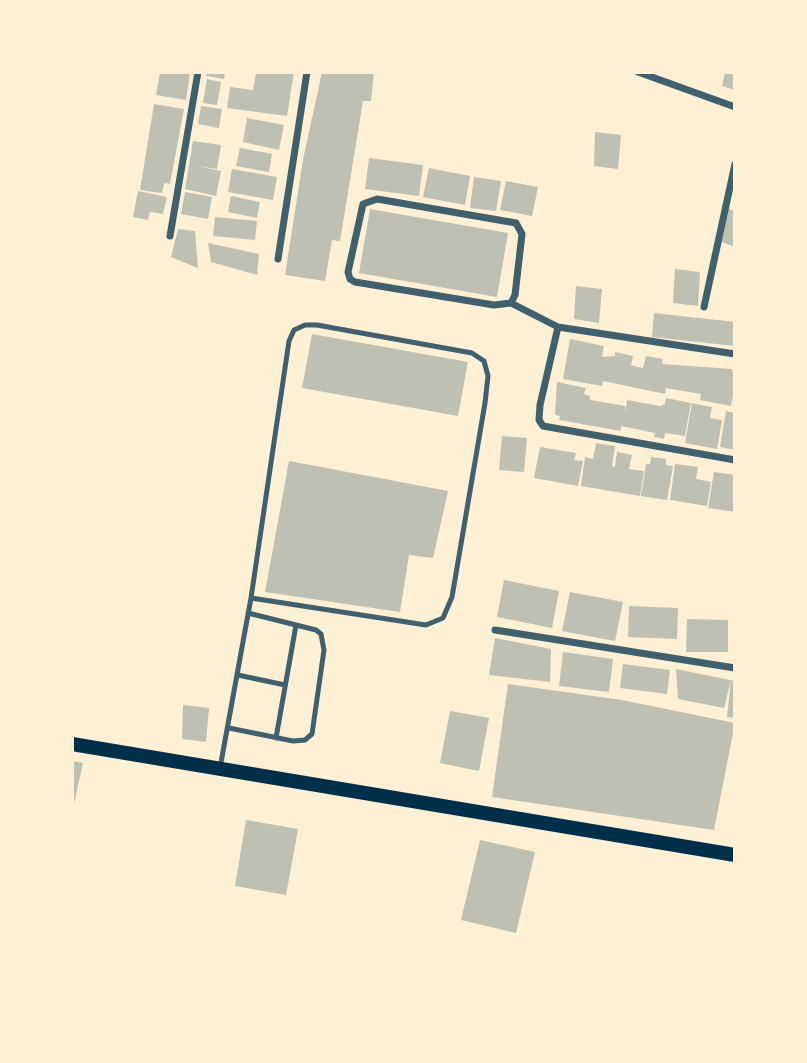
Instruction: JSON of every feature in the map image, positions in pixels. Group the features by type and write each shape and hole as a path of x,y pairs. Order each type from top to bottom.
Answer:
{"main road":[{"path":"72,744 220,771 735,855"}],"street":[{"path":"170,236 198,72"},
{"path":"278,259 307,72"},
{"path":"638,72 735,107"},
{"path":"705,307 735,164"},
{"path":"511,303 515,295 522,233 516,223 377,199 362,204 348,272 352,281 494,305 511,303 558,327 735,354"},
{"path":"558,327 540,405 540,420 544,426 735,460"},
{"path":"495,631 735,668"}],"lane":[{"path":"220,771 251,598 289,341 294,330 305,325 317,325 471,353 484,361 488,376 485,403 452,597 443,618 426,625 251,598"},
{"path":"229,729 293,741 305,740 312,734 324,650 321,635 316,630 248,613"},
{"path":"276,738 296,625"},
{"path":"238,675 285,685"}],"building":[{"path":"160,72 190,72 186,100 156,95"},
{"path":"207,72 225,72 224,79 206,76"},
{"path":"256,72 294,72 287,116 227,108 230,87 253,90"},
{"path":"322,72 374,72 371,101 363,101 340,241 332,240 325,281 285,275 303,160"},
{"path":"725,72 735,72 735,90 722,86"},
{"path":"207,79 221,82 217,105 203,103"},
{"path":"154,104 184,109 170,184 164,183 162,193 140,190"},
{"path":"201,106 222,109 219,128 198,124"},
{"path":"247,118 284,125 279,150 243,142"},
{"path":"595,132 621,135 618,169 594,166"},
{"path":"193,141 221,145 217,169 197,166 221,171 216,196 185,189"},
{"path":"240,148 272,154 269,172 236,166"},
{"path":"369,158 423,165 419,196 365,189"},
{"path":"429,168 470,176 465,205 423,197"},
{"path":"232,169 277,177 273,200 228,192"},
{"path":"474,177 501,181 496,211 470,208"},
{"path":"506,181 538,187 532,216 500,210"},
{"path":"138,191 167,197 163,214 150,212 148,220 133,217"},
{"path":"185,192 212,197 208,219 181,214"},
{"path":"231,196 260,202 257,218 228,212"},
{"path":"370,209 508,233 497,297 359,273"},
{"path":"728,209 735,211 735,247 722,242"},
{"path":"215,217 257,221 255,240 213,236"},
{"path":"178,229 195,231 198,268 171,257"},
{"path":"208,243 259,254 257,275 211,262"},
{"path":"675,269 700,272 698,306 673,303"},
{"path":"576,286 602,289 599,323 574,319"},
{"path":"654,313 735,322 735,346 652,337"},
{"path":"312,334 468,362 458,416 302,388"},
{"path":"570,339 604,346 602,357 615,356 615,352 633,356 631,365 643,368 646,356 663,359 662,364 732,369 735,385 731,406 700,400 701,394 666,388 665,394 603,381 602,386 563,379"},
{"path":"557,382 586,388 584,394 590,396 590,400 625,406 625,413 627,400 660,406 665,404 666,398 691,403 685,436 665,433 664,439 654,437 655,433 621,426 621,431 559,420 560,416 555,415"},
{"path":"692,403 712,407 710,418 722,420 717,449 685,443"},
{"path":"726,411 735,413 735,450 720,447"},
{"path":"502,436 527,438 524,472 499,470"},
{"path":"596,443 615,446 612,466 615,467 617,452 632,455 629,469 644,471 640,496 581,486 585,457 593,459"},
{"path":"540,447 576,453 574,460 583,461 578,486 534,478"},
{"path":"651,457 666,459 666,465 673,466 667,500 641,496 646,464 650,464"},
{"path":"289,461 448,491 433,558 409,555 400,612 265,592"},
{"path":"675,464 698,467 696,479 711,482 707,506 670,500"},
{"path":"714,472 735,475 735,512 708,508"},
{"path":"504,580 559,591 552,628 497,617"},
{"path":"570,592 623,602 615,641 562,631"},
{"path":"629,606 678,608 677,639 628,637"},
{"path":"687,619 728,620 728,652 686,652"},
{"path":"495,638 551,649 550,682 489,675"},
{"path":"563,652 613,659 609,692 559,686"},
{"path":"623,664 670,670 667,694 620,688"},
{"path":"676,669 731,680 724,708 678,699"},
{"path":"731,680 735,681 735,718 727,717"},
{"path":"508,684 622,700 735,723 714,830 492,797"},
{"path":"183,705 209,708 206,742 182,739"},
{"path":"450,711 489,718 479,771 440,763"},
{"path":"72,761 83,763 73,808 72,808"},
{"path":"246,820 298,829 286,895 235,886"},
{"path":"480,840 535,852 516,933 461,920"}]}
